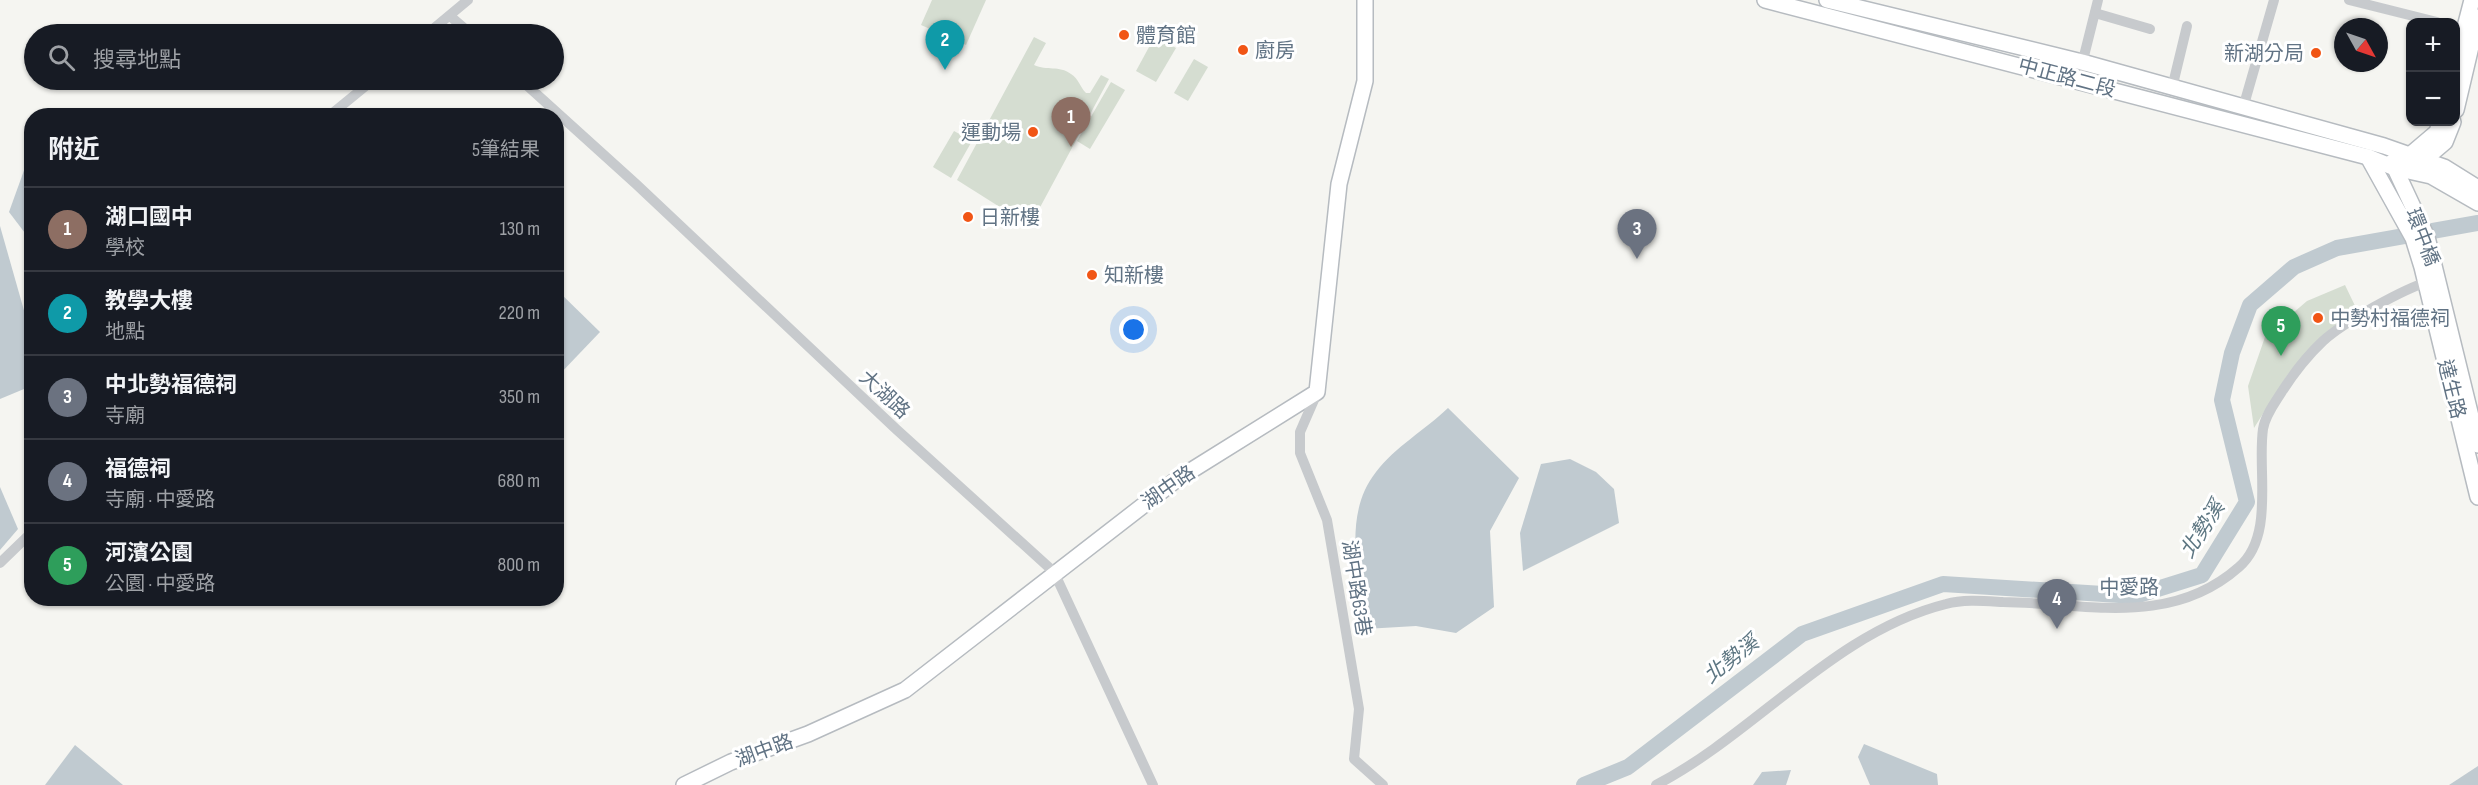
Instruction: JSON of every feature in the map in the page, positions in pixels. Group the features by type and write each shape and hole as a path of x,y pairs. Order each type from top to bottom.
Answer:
{"main road":[{"path":"1317,392 1339,184 1365,81 1365,0"},
{"name":"中正路二段","path":"1765,0 2078,80 2233,124 2368,157 2401,183 2431,176 2474,195"},
{"name":"中正路二段","path":"1827,0 2082,62 2384,146 2444,167 2474,195"},
{"path":"2460,82 2472,0"},
{"path":"2460,50 2468,27"},
{"path":"2401,183 2437,132 2439,126"},
{"path":"2418,157 2445,142 2451,126"},
{"path":"2384,146 2401,183"},
{"path":"2368,157 2380,180"},
{"path":"2380,180 2401,183"},
{"path":"2380,180 2401,183"},
{"name":"環中橋","path":"2401,183 2427,237 2432,280"},
{"name":"達生路","path":"2432,280 2478,445"},
{"name":"達生路","path":"2432,280 2474,459 2478,497"},
{"name":"湖中路","path":"684,785 732,762 808,734 905,690 1054,572 1176,480 1317,392"}],"street":[{"path":"440,24 468,0"},
{"path":"2078,80 2098,0"},
{"path":"2242,108 2274,0"},
{"path":"2349,0 2421,18"},
{"path":"2095,14 2150,29"},
{"path":"450,16 459,24"},
{"path":"2172,88 2187,26"},
{"path":"339,108 361,90"},
{"name":"大湖路","path":"532,90 552,108"},
{"name":"大湖路","path":"564,119 896,429 1054,572 1153,785"},
{"name":"中愛路","path":"1656,785 1690,768 1827,664 1888,626 1928,609 1951,602 1984,601 2151,608 2192,598 2219,582 2241,566 2257,533 2264,491 2263,429 2271,409 2288,383 2324,339 2366,313 2432,280"},
{"name":"湖中路63巷","path":"1317,392 1300,432 1300,453 1328,520 1359,709 1354,759 1383,785"},
{"path":"0,563 24,540"}],"shaded area":[{"path":"932,0 986,0 966,45 921,25"},
{"path":"1155,36 1176,48 1156,82 1136,71"},
{"path":"1034,37 1046,43 1034,65 1066,71 1076,78 1086,93 1090,93 1101,75 1109,79 1030,226 957,180"},
{"path":"1194,59 1208,67 1188,101 1174,93"},
{"path":"1111,82 1125,90 1090,149 1077,141"},
{"path":"954,131 972,141 951,178 933,167"},
{"path":"24,170 24,232 9,212"},
{"path":"0,226 24,310 24,389 0,399"},
{"path":"2345,285 2358,312 2288,374 2254,428 2248,386 2265,337 2307,301"},
{"path":"564,297 600,332 564,370"},
{"path":"1448,408 1519,478 1490,531 1494,607 1456,633 1416,626 1365,629 1357,569 1356,528 1365,489 1376,472 1392,455"},
{"path":"1570,459 1596,472 1614,489 1619,523 1523,571 1520,533 1541,464"},
{"path":"0,487 18,529 0,550"},
{"path":"1864,744 1937,774 1938,785 1870,785 1858,757"},
{"path":"75,745 123,785 45,785"},
{"path":"2478,766 2478,785 2449,785"},
{"path":"1791,770 1786,785 1753,785 1762,772"}],"waterway":[{"name":"北勢溪","path":"1584,785 1628,767 1802,634 1943,584 2135,596 2202,575 2247,502 2222,400 2232,353 2250,305 2294,267 2337,248 2478,223"}],"place":[{"name":"體育館","path":"1124,35"},
{"name":"廚房","path":"1243,50"},
{"name":"新湖分局","path":"2316,53"},
{"name":"教學大樓","path":"945,70"},
{"name":"運動場","path":"1033,132"},
{"name":"湖口國中","path":"1071,147"},
{"name":"日新樓","path":"968,217"},
{"name":"中北勢福德祠","path":"1637,259"},
{"name":"知新樓","path":"1092,275"},
{"name":"中勢村福德祠","path":"2318,318"},
{"name":"河濱公園","path":"2281,356"},
{"name":"福德祠","path":"2057,629"}]}
